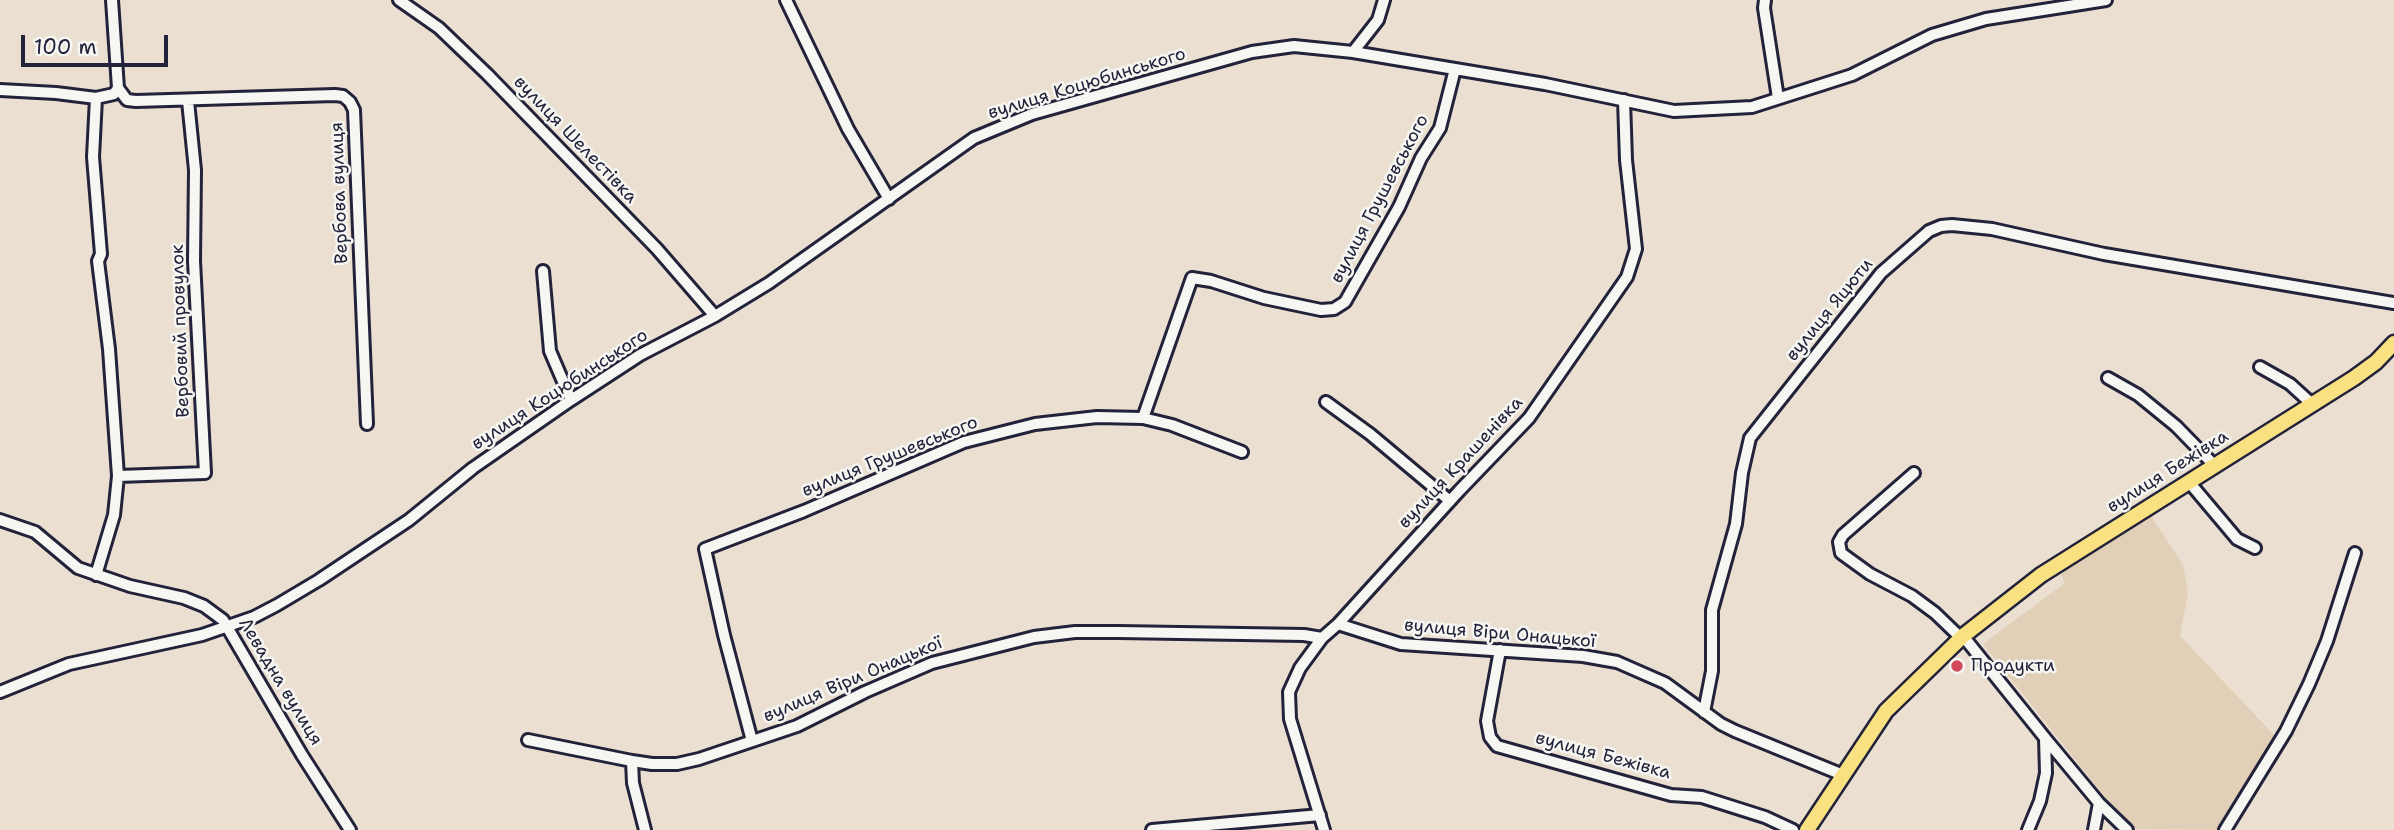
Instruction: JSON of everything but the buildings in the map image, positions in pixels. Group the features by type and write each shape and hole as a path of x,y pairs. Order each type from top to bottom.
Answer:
{"main road":[{"name":"вулиця Бежівка","path":"1807,830 1886,711 1962,637 2041,575 2376,362 2394,343"}],"street":[{"path":"0,90 96,98 114,94 118,88 113,0"},
{"name":"вулиця Шелестівка","path":"399,0 439,28 487,74 657,249 715,316"},
{"path":"786,0 848,129 889,199"},
{"path":"1353,52 1378,20 1384,0"},
{"path":"1765,0 1778,98"},
{"name":"вулиця Коцюбинського","path":"0,692 69,664 202,635 254,617 330,572 408,520 473,468 640,355 715,316 769,283 974,138 1032,114 1252,52 1294,46 1353,52 1545,84 1674,111 1752,107 1852,75 1932,35 1986,19 2106,0"},
{"name":"вулиця Грушевського","path":"752,741 705,549 804,511 964,443 1035,424 1097,417 1143,418 1192,278 1321,310 1334,309 1345,302 1440,128 1455,69"},
{"name":"Вербова вулиця","path":"118,88 127,100 136,101 335,95 343,96 350,102 354,110 368,424"},
{"path":"96,98 93,157 101,254 98,261 109,349 118,475 114,515 96,575"},
{"name":"вулиця Крашенівка","path":"1324,830 1290,719 1289,692 1294,679 1322,638 1529,418 1627,276 1636,249 1626,160 1623,100"},
{"name":"Вербовий провулок","path":"118,475 205,472 194,261 195,170 188,101"},
{"name":"вулиця Яцюти","path":"1704,712 1712,670 1713,610 1737,524 1742,473 1750,438 1881,273 1929,231 1952,225 1992,229 2104,254 2394,303"},
{"path":"543,271 550,351 571,400"},
{"path":"2260,367 2290,384 2312,404"},
{"path":"2108,378 2138,396 2176,426 2215,466"},
{"path":"1326,402 1370,434 1450,501"},
{"path":"1143,418 1172,425 1242,452"},
{"path":"1914,472 1843,535 1839,542 1841,553 1870,574 1912,596 1962,637 2099,803 2127,830"},
{"path":"2189,482 2237,538 2255,548"},
{"name":"Левадна вулиця","path":"0,520 35,532 67,561 96,575 184,598 210,610 223,620 346,829"},
{"path":"2225,830 2286,731 2309,684 2327,641 2355,552"},
{"name":"вулиця Віри Онацької","path":"1338,624 1401,644 1583,656 1617,663 1665,683 1735,731 1843,775"},
{"name":"вулиця Віри Онацької","path":"528,740 632,761 677,764 797,726 932,663 1034,637 1075,632 1118,632 1304,635 1322,638"},
{"name":"вулиця Бежівка","path":"1500,650 1487,720 1490,737 1497,746 1671,795 1702,797 1765,817 1793,830"},
{"path":"2028,830 2040,802 2046,774 2045,738"},
{"path":"632,761 633,783 645,830"},
{"path":"2094,830 2099,803"},
{"path":"1153,830 1320,816"}],"shaded area":[{"path":"2151,516 2183,565 2188,593 2180,636 2279,740 2223,830 2136,829 2108,801 1983,644 2065,583 2060,572"}],"place":[{"name":"Продукти","path":"1957,666"}]}
